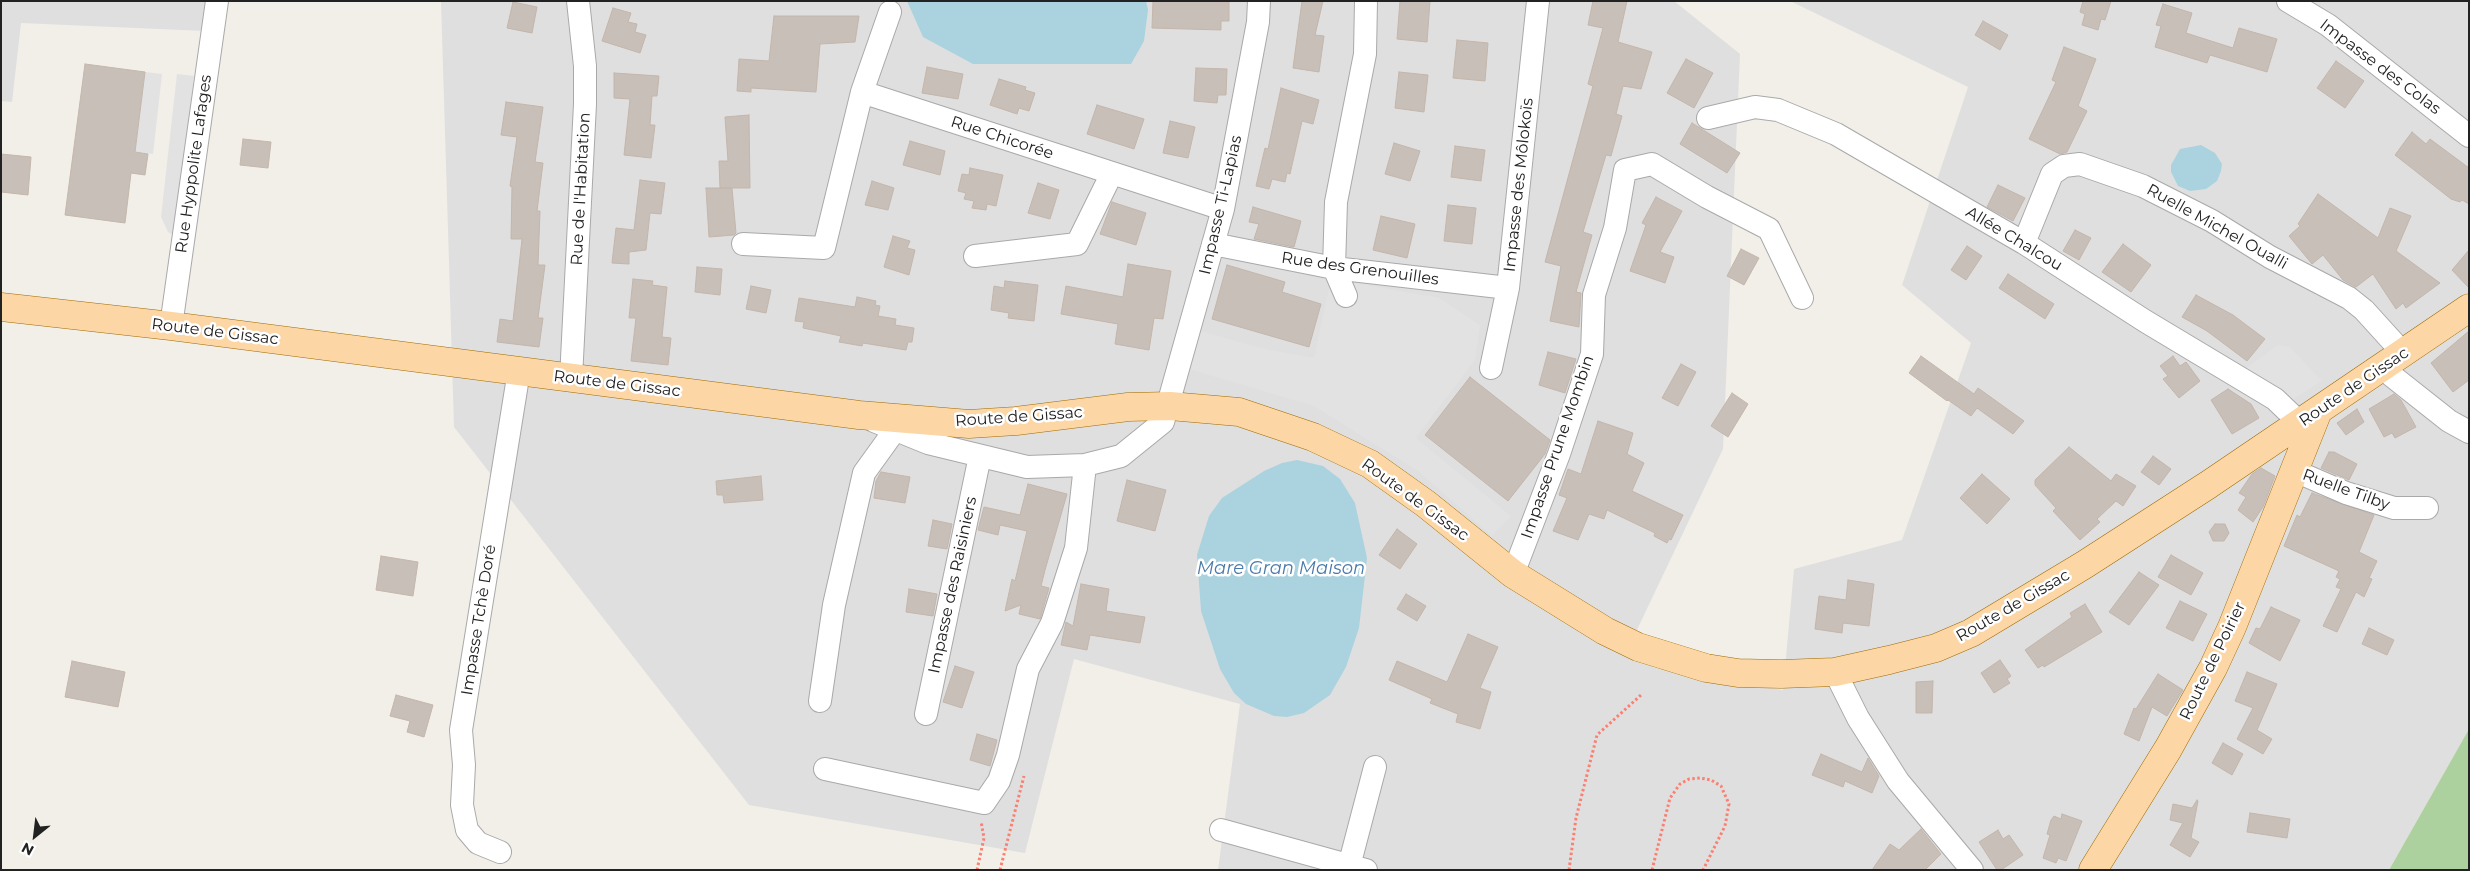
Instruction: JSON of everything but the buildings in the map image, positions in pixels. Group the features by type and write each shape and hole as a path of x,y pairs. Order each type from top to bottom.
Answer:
{"main road":[{"name":"Route de Gissac","path":"1,307 171,326 859,415 969,424 1128,407 1170,406 1239,412 1263,418 1313,437 1370,464 1426,504 1513,574 1604,631 1638,647 1706,668 1738,673 1781,674 1835,672 1936,648 1971,633 2092,560 2309,417 2469,308"},
{"name":"Route de Poirier","path":"2093,870 2168,749 2213,668 2232,627 2294,472 2309,417"}],"street":[{"name":"Rue Hyppolite Lafages","path":"171,326 217,1"},
{"name":"Rue de l'Habitation","path":"571,378 585,104 585,66 578,1"},
{"name":"Impasse Ti-Lapias","path":"859,415 928,443 1027,468 1085,465 1121,456 1164,422 1170,406 1223,209 1258,22 1259,1"},
{"path":"1346,296 1334,268 1336,202 1366,54 1366,1"},
{"name":"Impasse des Môlokoïs","path":"1491,368 1508,288 1538,1"},
{"name":"Impasse des Colas","path":"2288,1 2328,25 2469,136"},
{"path":"742,244 824,248 862,92 890,12"},
{"name":"Rue Chicorée","path":"862,92 1223,209"},
{"name":"Allée Chalcou","path":"1708,118 1755,107 1778,110 1836,134 2024,243 2145,321 2275,399 2309,417"},
{"name":"Impasse Prune Mombin","path":"1513,574 1559,454 1592,354 1594,295 1615,228 1625,170 1652,164 1707,197 1769,229 1802,298"},
{"name":"Ruelle Michel Oualli","path":"2024,243 2052,174 2064,166 2080,164 2143,186 2212,221 2270,257 2349,298 2364,310 2393,360 2449,421 2469,432"},
{"path":"975,256 1077,244 1112,173"},
{"name":"Rue des Grenouilles","path":"1213,244 1334,268 1508,288"},
{"name":"Impasse Tchè Doré","path":"500,852 478,843 467,830 462,805 464,765 461,730 519,371"},
{"path":"820,701 834,605 864,473 895,430"},
{"name":"Impasse des Raisiniers","path":"926,714 980,456"},
{"path":"825,769 984,803 999,781 1008,755 1028,669 1052,623 1076,548 1085,465"},
{"name":"Ruelle Tilby","path":"2294,472 2346,493 2394,508 2427,508"},
{"path":"1835,672 1858,718 1898,781 1972,870"},
{"path":"1221,830 1354,868 1375,767"}],"path":[{"path":"1569,870 1576,818 1597,734 1641,696"},
{"path":"1652,870 1670,798 1680,784 1689,779 1700,778 1711,780 1721,786 1729,804 1725,826 1703,870"},
{"path":"978,870 984,838 981,822 984,803"}],"shaded area":[{"path":"1,1 208,1 205,31 21,23 12,102 1,101"},
{"path":"441,1 1674,1 1740,54 1723,449 1625,655 1655,668 1783,690 1794,569 1902,540 1971,343 1902,285 1968,87 1790,1 2469,1 2469,729 2389,870 1218,870 1240,704 1074,659 1025,853 749,805 454,427"},
{"path":"145,72 162,74 153,154 135,152"},
{"path":"177,74 194,76 175,236 168,232 161,217"},
{"path":"1331,279 1439,298 1480,325 1475,360 1416,438 1511,516 1492,536 1418,471 1314,406 1186,368 1196,330 1265,349 1314,358"},
{"path":"2278,345 2290,347 2322,381 2286,404 2238,374"}],"green space":[{"path":"2469,729 2469,870 2389,870"}],"water":[{"path":"907,1 1146,1 1148,10 1144,41 1131,64 973,64 923,37"},
{"path":"2201,145 2215,153 2222,164 2221,171 2217,181 2206,189 2190,191 2178,186 2171,172 2171,165 2180,149"},
{"name":"Mare Gran Maison","path":"1297,460 1323,466 1340,479 1355,503 1367,558 1359,628 1346,667 1330,695 1304,713 1287,717 1274,716 1246,704 1234,693 1220,669 1201,611 1197,555 1209,516 1222,498 1264,471 1282,463"}]}
